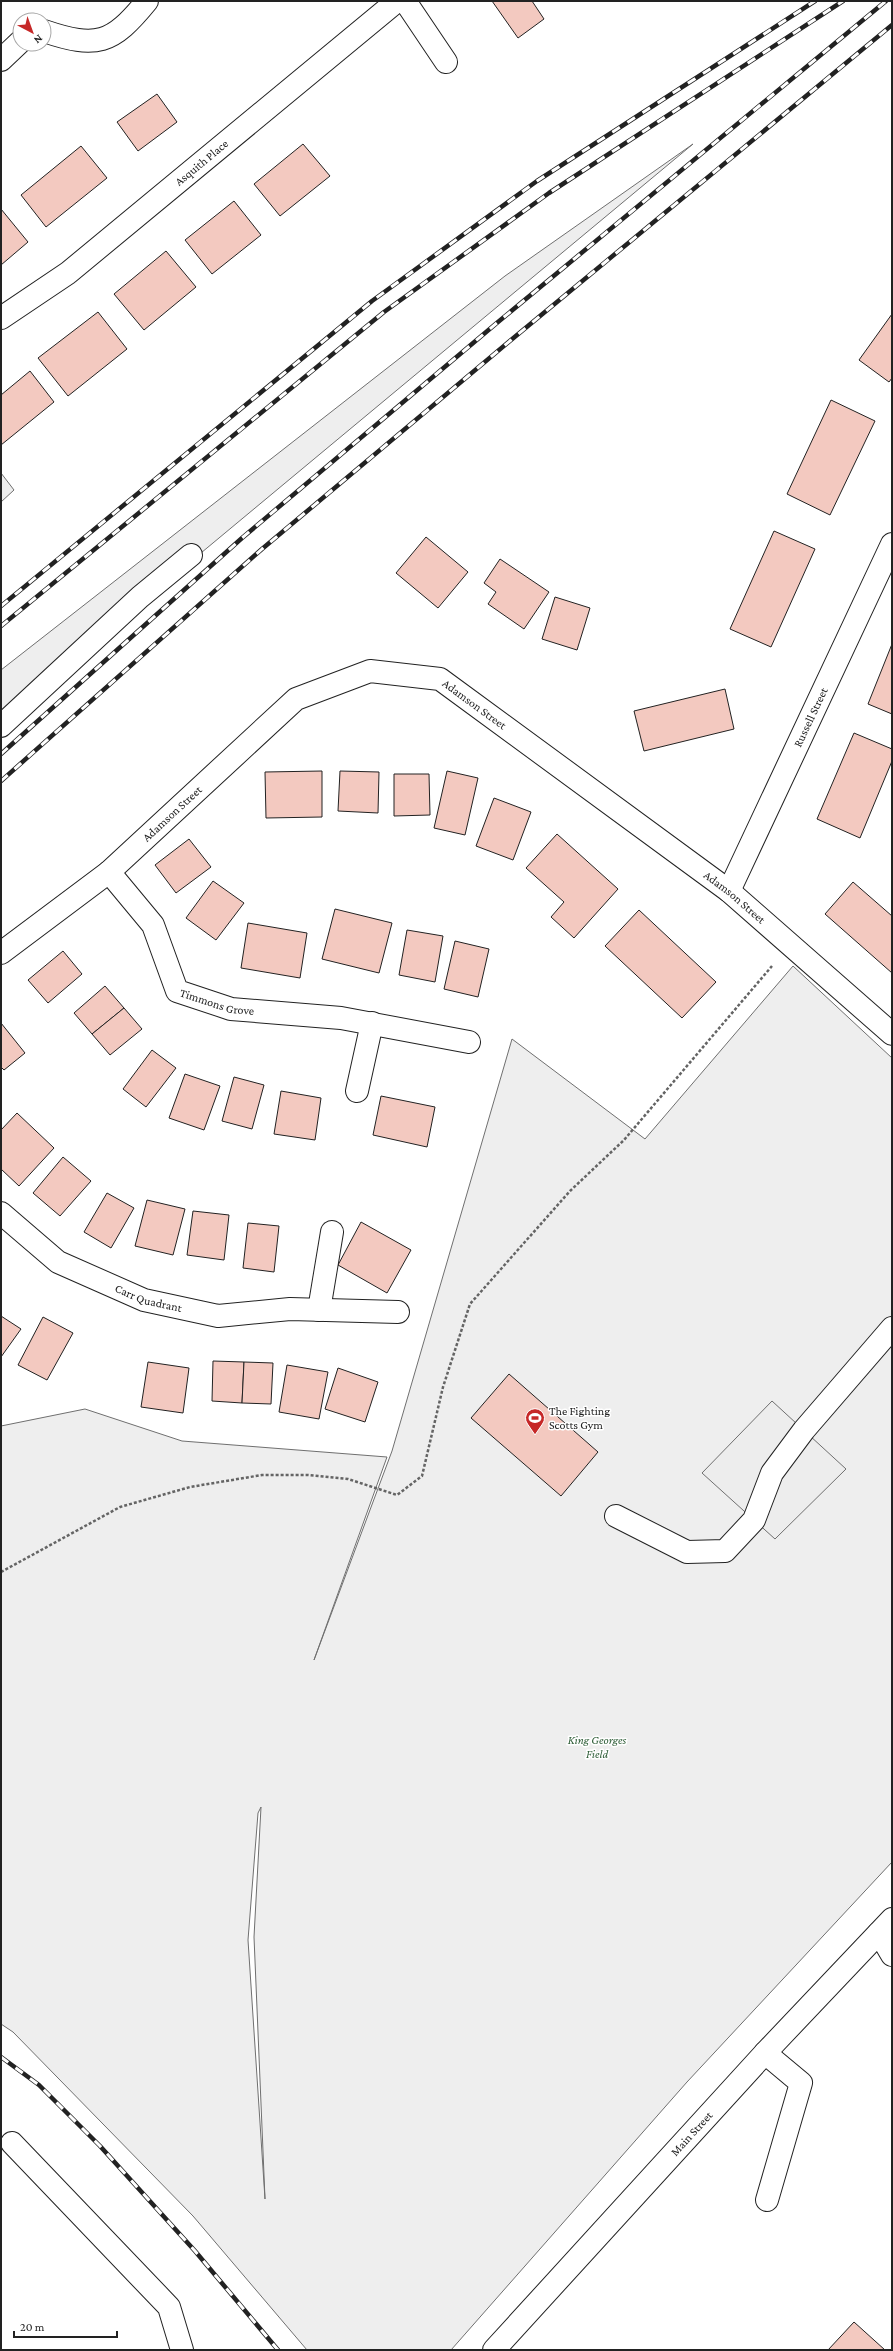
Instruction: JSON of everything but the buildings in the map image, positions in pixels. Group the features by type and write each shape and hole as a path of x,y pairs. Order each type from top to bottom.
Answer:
{"street":[{"path":"52,34 69,40 94,42 113,35 130,23 147,1"},
{"name":"Asquith Place","path":"1,318 68,273 397,1"},
{"path":"405,1 446,62"},
{"path":"1,60 12,50"},
{"name":"Russell Street","path":"729,891 892,544"},
{"path":"1,726 140,598 191,556"},
{"name":"Adamson Street","path":"1,953 109,872 296,699 370,671 440,680 729,891 892,1034"},
{"name":"Timmons Grove","path":"109,872 153,925 177,991 231,1009 341,1018 469,1042"},
{"path":"357,1091 372,1023"},
{"name":"Carr Quadrant","path":"1,1213 58,1262 144,1300 218,1316 290,1309 398,1312"},
{"path":"319,1310 332,1232"},
{"path":"616,1516 687,1552 725,1551 754,1520 772,1473 804,1430 892,1328"},
{"path":"885,1926 892,1955"},
{"name":"Main Street","path":"494,2350 765,2053 885,1926"},
{"path":"765,2053 801,2083 767,2200"},
{"path":"12,2143 169,2307 182,2350"}],"path":[{"path":"1,1572 120,1507 190,1487 262,1475 308,1475 348,1479 397,1495 422,1476 443,1387 470,1304 570,1191 624,1140 790,945"}],"green space":[{"path":"693,144 142,602 1,729 1,670 505,276"},
{"path":"1,473 14,490 1,502"},
{"name":"King Georges Field","path":"793,966 892,1058 892,1862 687,2082 451,2350 307,2350 193,2216 13,2032 1,2024 1,1426 85,1409 182,1441 387,1457 314,1660 392,1451 512,1039 645,1139","holes":["261,1807 254,1937 265,2199 248,1940 258,1813"]}],"shaded area":[{"path":"772,1401 846,1469 775,1539 702,1473"}],"railway":[{"path":"1,606 372,301 537,181 815,1"},
{"path":"1,626 384,312 549,193 843,1"},
{"path":"1,754 242,538 498,322 886,1"},
{"path":"1,781 262,549 511,340 892,25"},
{"path":"1,2057 39,2085 100,2146 195,2251 278,2350"}],"place":[{"name":"The Fighting Scotts Gym","path":"535,1435"}]}
